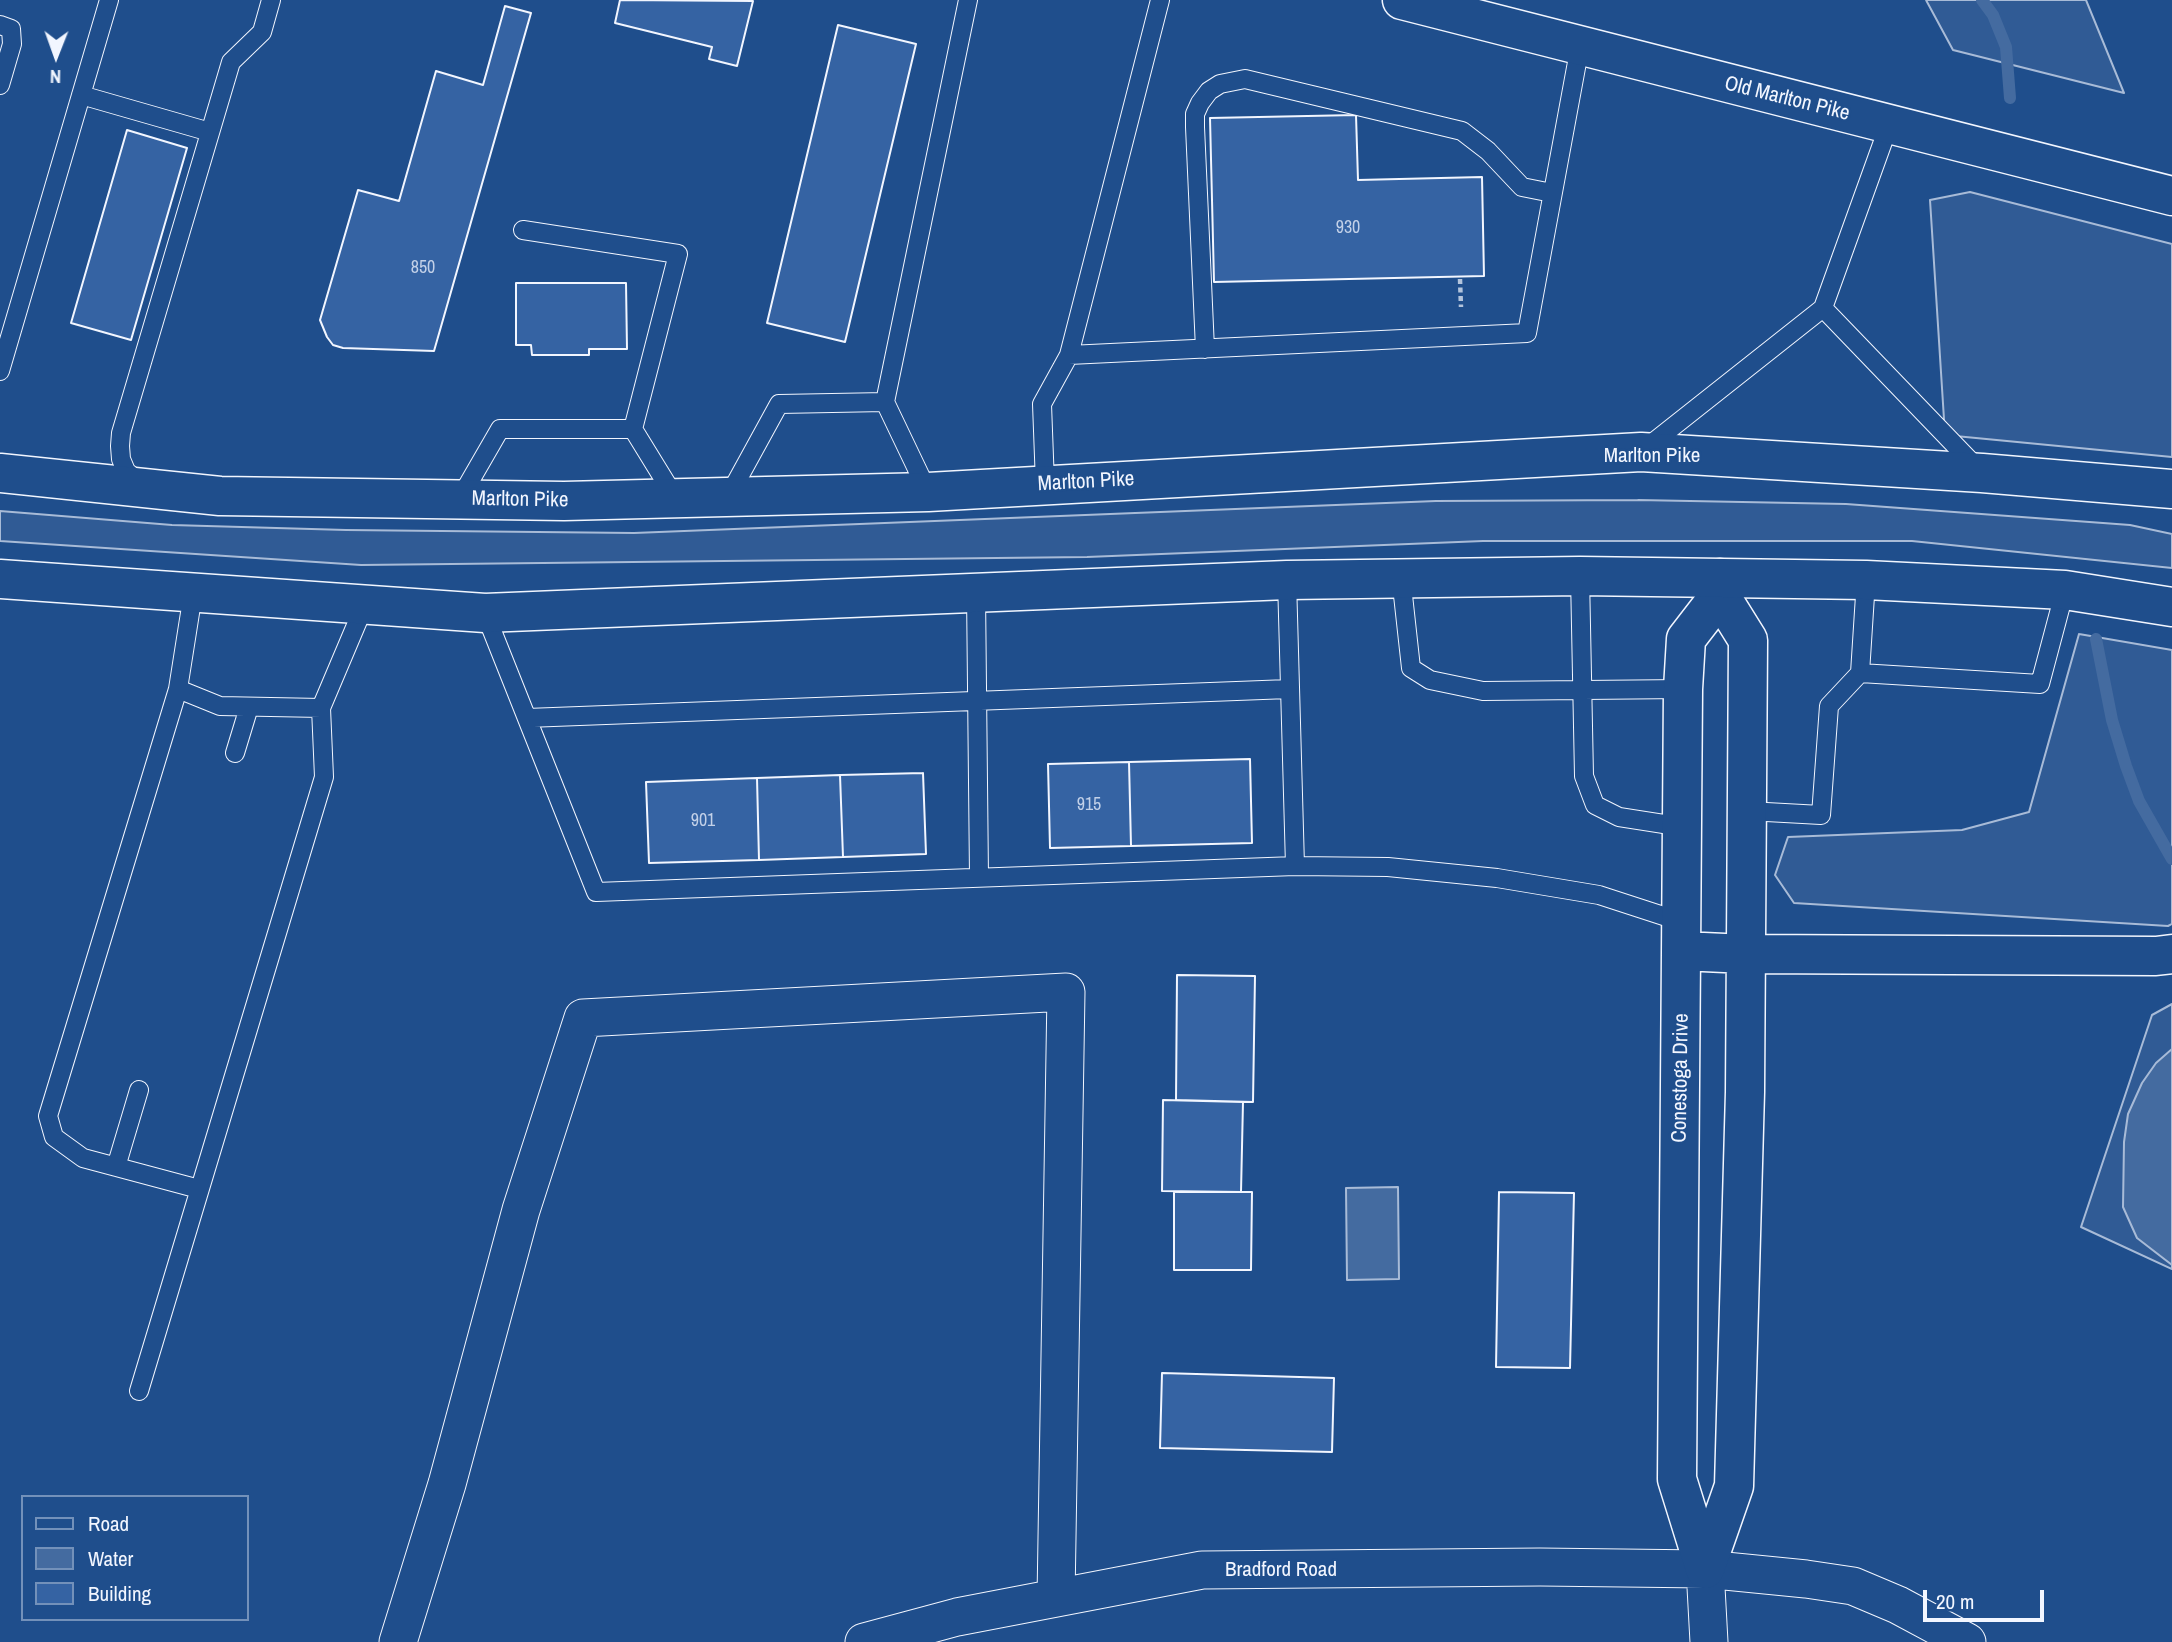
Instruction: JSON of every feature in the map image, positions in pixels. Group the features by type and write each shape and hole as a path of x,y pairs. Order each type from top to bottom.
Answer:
{"main road":[{"name":"Old Marlton Pike","path":"1402,0 2172,196"},
{"name":"Marlton Pike","path":"0,473 220,496 564,501 928,492 1641,452 1982,472 2172,489"},
{"path":"0,579 485,613 1287,580 1580,576 1720,586 1866,580 2065,590 2172,607"},
{"name":"Conestoga Drive","path":"1720,586 1748,640 1745,1092 1734,1486 1705,1569 1677,1479 1683,689 1686,639 1720,586"},
{"path":"1682,937 1746,954 2172,954"}],"street":[{"path":"398,1642 447,1484 521,1210 583,1018 1066,992 1056,1598"},
{"name":"Bradford Road","path":"864,1642 961,1630 1056,1598 1202,1570 1526,1567 1705,1569 1853,1586 1898,1605 1966,1642"},
{"name":"Conestoga Drive","path":"1705,1569 1709,1642"}],"lane":[{"path":"0,371 109,0"},
{"path":"146,488 126,471 121,460 121,433 231,62 262,32 271,0"},
{"path":"928,492 885,402 968,0"},
{"path":"1045,484 1042,404 1069,355 1160,0"},
{"path":"0,25 11,29 12,44 0,85"},
{"path":"1069,355 1527,333 1580,46"},
{"path":"1205,349 1195,114 1209,91 1220,84 1245,79 1462,131 1488,151 1522,187 1552,192"},
{"path":"81,94 210,132"},
{"path":"1641,452 1823,308 1889,125"},
{"path":"523,230 678,254 633,429 676,499"},
{"path":"1823,308 1982,472"},
{"path":"728,497 779,404 885,402"},
{"path":"459,499 500,429 633,429"},
{"path":"1580,576 1584,776 1595,805 1619,817 1682,827"},
{"path":"1401,577 1411,668 1430,680 1483,691 1683,689"},
{"path":"1287,580 1295,866"},
{"path":"1748,811 1821,815 1829,705 1860,673 1866,580"},
{"path":"1860,673 2040,684 2065,590"},
{"path":"976,592 979,877"},
{"path":"193,594 178,689 48,1116 54,1137 83,1158 199,1189"},
{"path":"139,1391 324,777 321,708 365,604"},
{"path":"485,613 596,892 1295,866 1388,867 1496,878 1599,895 1682,937"},
{"path":"178,689 220,706 321,708"},
{"path":"527,718 1289,689"},
{"path":"235,753 249,707"},
{"path":"116,1167 139,1090"}],"shaded area":[{"path":"1926,0 2086,0 2124,93 1953,50"},
{"path":"1970,192 2172,244 2172,457 1945,435 1930,200"},
{"path":"1638,500 1846,504 2130,525 2172,534 2172,568 1912,541 1483,541 1087,557 361,565 0,541 0,511 172,525 634,533 1436,501"},
{"path":"2079,634 2172,650 2172,924 2168,926 1794,903 1775,875 1788,837 1962,830 2029,812"},
{"path":"2172,1004 2172,1269 2081,1227 2152,1015"}],"water":[{"path":"2172,1049 2172,1265 2137,1238 2123,1207 2124,1142 2128,1114 2142,1083 2156,1063"},
{"path":"1398,1187 1399,1279 1347,1280 1346,1188"}],"building":[{"path":"620,0 753,1 737,66 709,59 712,47 615,23"},
{"path":"505,6 531,13 434,351 343,348 333,345 320,320 358,190 399,201 436,71 483,85"},
{"path":"838,25 916,44 845,342 767,323"},
{"path":"1356,115 1358,180 1482,177 1484,276 1214,282 1210,118"},
{"path":"127,130 187,148 131,340 71,323"},
{"path":"516,283 626,283 627,349 589,349 589,355 532,355 531,345 516,345"},
{"path":"1250,759 1252,843 1131,846 1129,762"},
{"path":"1129,762 1131,846 1050,848 1048,764"},
{"path":"923,773 926,854 843,857 840,775"},
{"path":"840,775 843,857 759,860 757,778"},
{"path":"757,778 759,860 649,863 646,782"},
{"path":"1177,975 1255,976 1253,1102 1176,1100"},
{"path":"1163,1100 1243,1102 1241,1192 1162,1191"},
{"path":"1174,1192 1252,1192 1251,1270 1174,1270"},
{"path":"1499,1192 1574,1193 1570,1368 1496,1367"},
{"path":"1162,1373 1334,1378 1332,1452 1160,1448"}],"waterway":[{"path":"1982,0 1993,15 2006,47 2010,98"},
{"path":"2096,639 2112,720 2126,766 2139,801 2172,859"}]}
